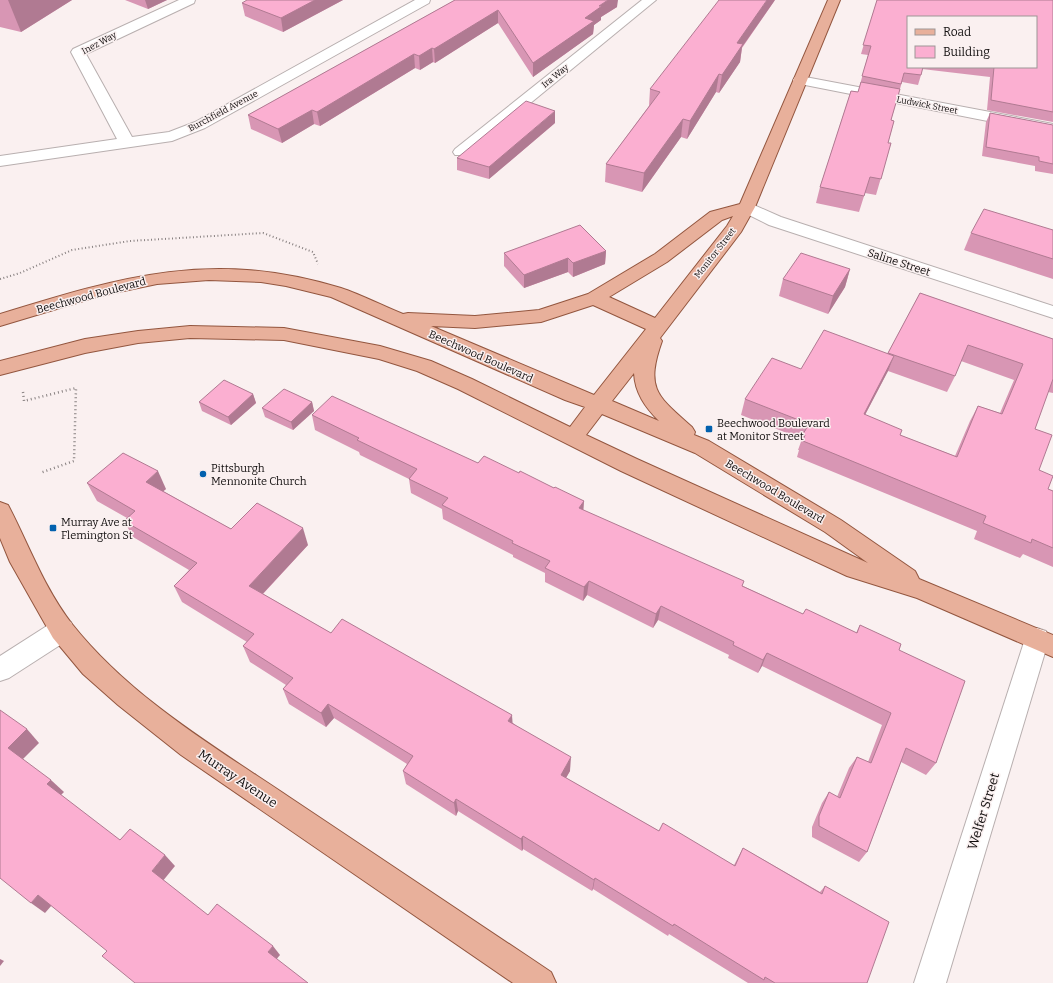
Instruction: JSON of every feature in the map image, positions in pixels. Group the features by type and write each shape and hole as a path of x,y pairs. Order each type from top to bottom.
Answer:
{"main road":[{"name":"Monitor Street","path":"573,437 735,228 747,207 834,0"},
{"path":"395,318 475,322 541,316 594,298 662,258 716,216 747,207"},
{"name":"Beechwood Boulevard","path":"0,320 132,283 166,278 216,274 267,276 306,283 337,293 572,396 598,404 702,447 833,526 922,590"},
{"path":"594,298 658,327 645,355 643,385 657,409 702,447"},
{"name":"Beechwood Boulevard","path":"0,368 85,346 138,337 190,332 284,334 380,353 424,366 629,465 856,569 922,590 1045,642"},
{"name":"Murray Avenue","path":"0,511 22,562 62,630 92,666 190,746 540,983"}],"street":[{"name":"Inez Way","path":"127,143 78,52 188,0"},
{"name":"Burchfield Avenue","path":"0,161 172,136 200,125 424,0"},
{"name":"Ira Way","path":"461,152 650,0"},
{"name":"Ludwick Street","path":"800,80 1053,130"},
{"name":"Saline Street","path":"747,207 775,221 1053,312"},
{"path":"0,670 62,630"},
{"name":"Welfer Street","path":"930,983 1045,642"}],"path":[{"path":"0,279 20,273 72,250 130,241 263,233 313,252"},
{"path":"23,392 24,401 76,388 74,462 40,473"}],"building":[{"path":"247,0 315,0 281,18 242,3"},
{"path":"455,0 608,0 585,18 594,21 533,63 498,10 434,49 432,48 419,56 414,54 317,112 312,110 278,129 248,115"},
{"path":"719,0 767,0 737,43 743,44 722,75 719,74 690,121 683,119 644,173 606,164 660,92 650,89"},
{"path":"877,0 1053,0 1053,112 991,100 994,68 1037,68 1037,16 907,16 907,68 923,68 921,75 904,73 901,84 862,76 871,46 863,45"},
{"path":"861,82 900,89 891,120 894,121 888,143 891,143 881,179 870,177 864,196 820,187 851,91 858,92"},
{"path":"526,101 555,111 489,167 457,158"},
{"path":"990,113 1053,125 1053,164 1039,161 1039,157 986,147"},
{"path":"984,209 1053,230 1053,259 971,233"},
{"path":"580,225 606,251 573,263 568,258 524,275 504,253"},
{"path":"801,253 850,269 833,296 783,279"},
{"path":"920,293 1053,339 1053,379 1035,429 1052,435 1039,470 1053,476 1048,489 1053,491 1053,548 1032,539 1031,543 983,523 986,516 803,441 805,435 803,434 809,424 745,399 772,358 801,369 824,330 894,356 864,414 902,430 900,435 957,457 978,406 1002,414 1023,364 968,345 955,376 888,353"},
{"path":"224,380 253,394 228,417 199,402"},
{"path":"284,389 312,402 291,422 262,408"},
{"path":"332,396 478,463 484,456 519,473 520,471 584,501 579,508 744,581 742,586 803,614 806,609 857,633 860,625 901,644 899,650 965,681 936,763 906,748 867,852 819,826 819,816 829,792 840,798 857,757 871,763 891,713 767,653 763,660 733,645 734,642 661,606 656,614 589,581 584,587 545,568 550,561 512,543 513,541 442,505 448,498 409,479 417,469 357,440 359,438 312,415"},
{"path":"123,453 158,471 146,482 231,529 257,503 303,528 249,586 331,633 342,619 512,715 508,721 571,757 561,775 659,831 663,823 735,866 743,848 822,894 825,886 889,922 867,983 775,983 765,977 764,980 674,924 673,926 595,878 594,880 523,836 521,839 456,799 454,803 403,771 413,756 328,704 321,713 283,689 293,678 243,646 254,634 174,586 197,563 124,521 135,511 87,483"},
{"path":"0,710 27,729 8,748 51,780 47,784 120,840 130,829 165,855 152,871 208,915 217,904 273,946 268,952 308,983 135,983 102,956 107,951 38,895 31,903 0,878"}],"place":[{"name":"Beechwood Boulevard at Monitor Street","path":"709,429"},
{"name":"Pittsburgh Mennonite Church","path":"203,474"},
{"name":"Murray Ave at Flemington St","path":"53,528"}]}
